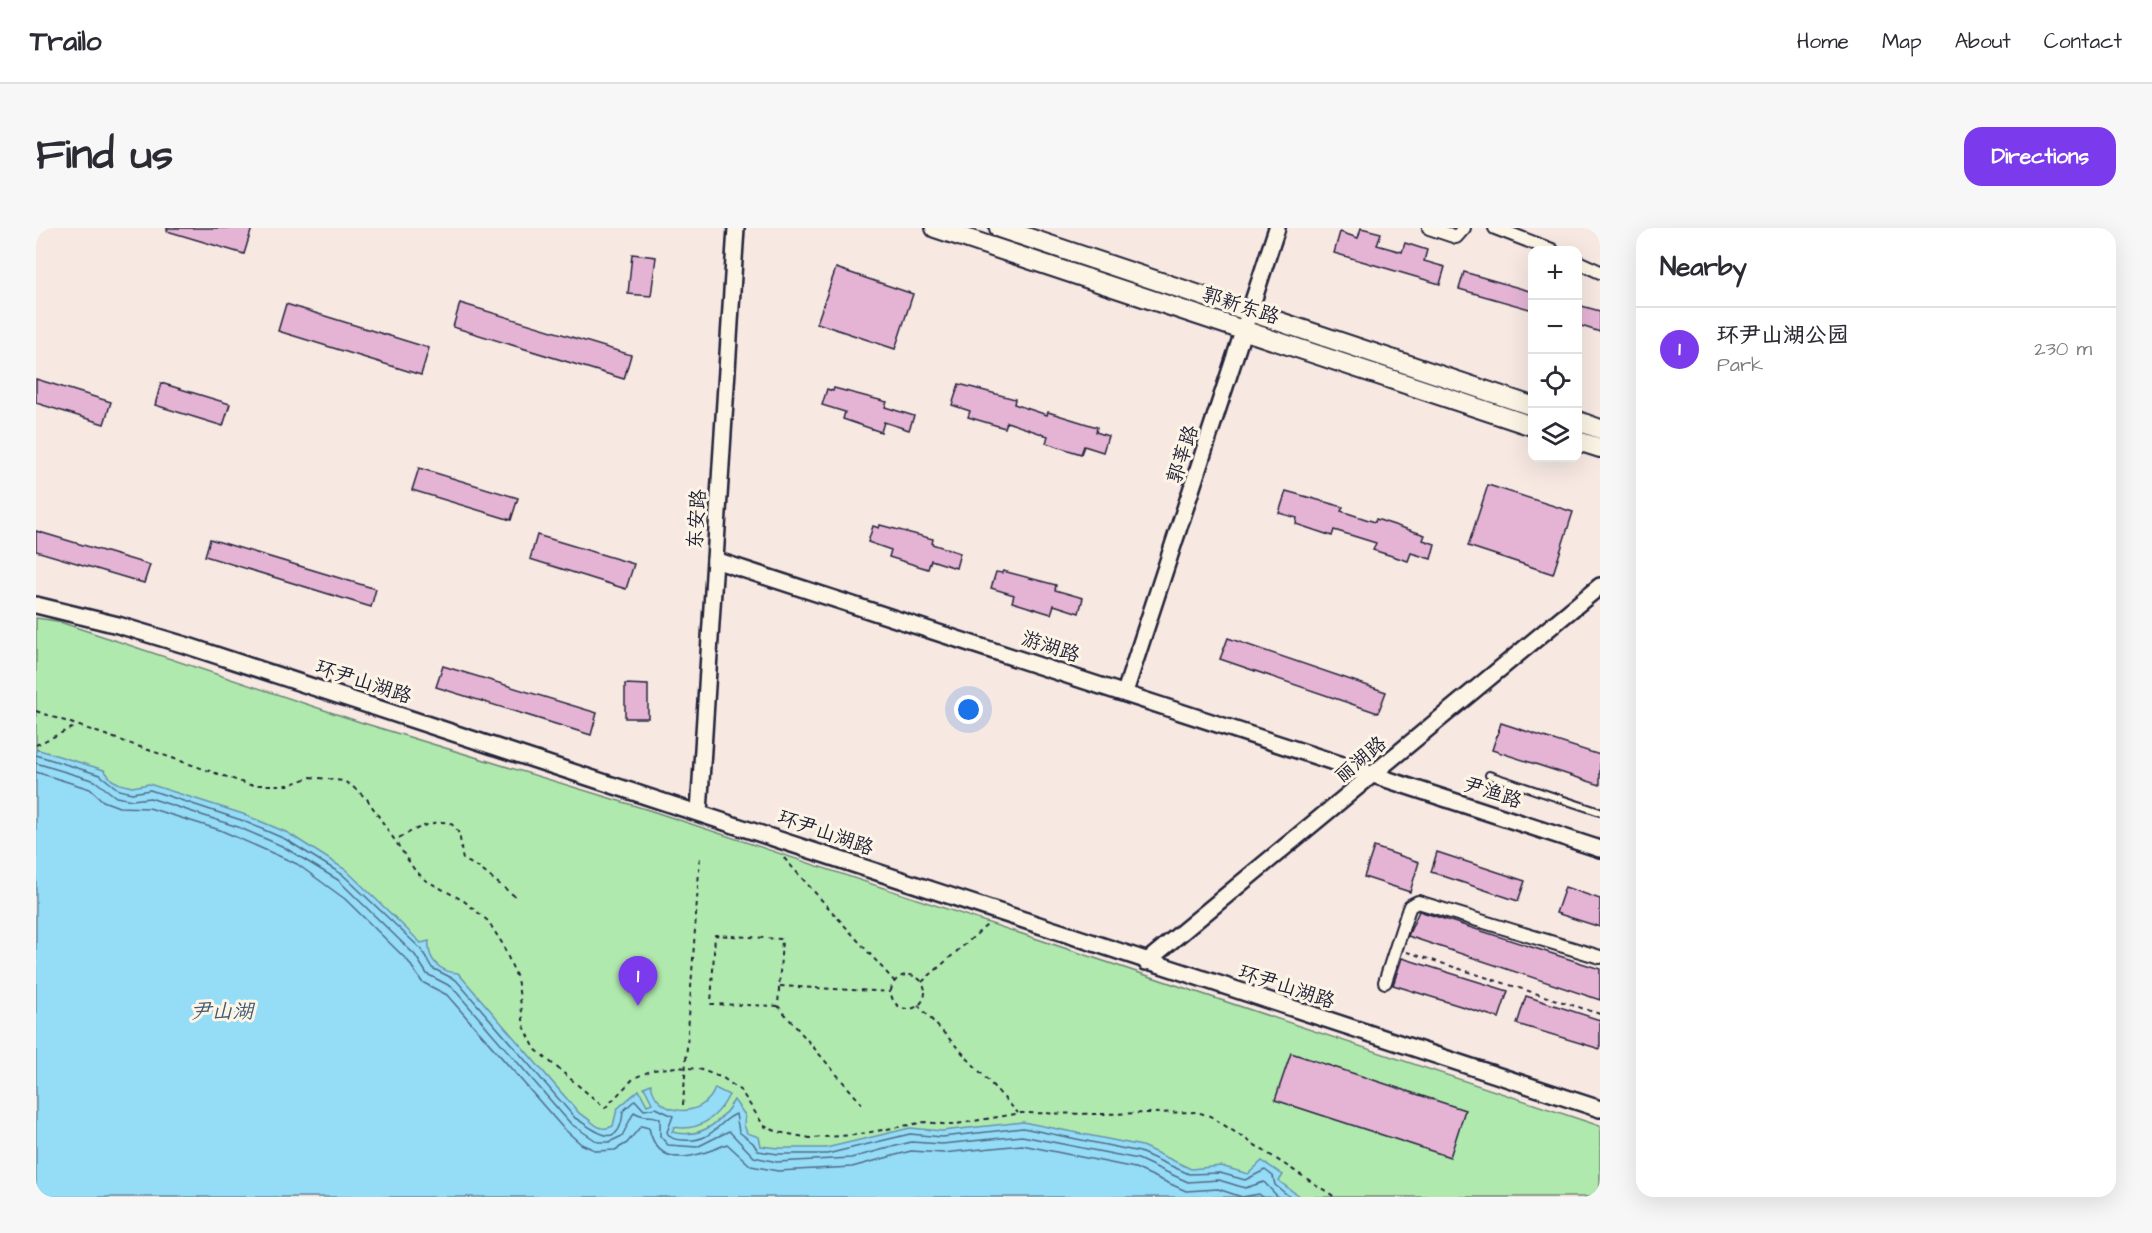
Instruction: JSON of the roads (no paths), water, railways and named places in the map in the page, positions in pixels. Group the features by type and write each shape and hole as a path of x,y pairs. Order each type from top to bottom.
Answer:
{"main road":[{"name":"郭新东路","path":"935,228 1528,405"},
{"name":"郭新东路","path":"999,228 1528,424"},
{"path":"1582,422 1600,429"},
{"path":"1582,442 1599,448"}],"street":[{"name":"东安路","path":"699,812 736,228"},
{"name":"郭莘路","path":"1125,692 1278,228"},
{"path":"1429,228 1456,237 1464,228"},
{"path":"1495,228 1542,246"},
{"path":"1582,264 1600,272"},
{"name":"游湖路","path":"715,560 1125,692 1373,775"},
{"name":"丽湖路","path":"1146,962 1600,586"},
{"name":"环尹山湖路","path":"36,605 118,625 185,645 1600,1109"},
{"name":"尹渔路","path":"1373,775 1600,849"},
{"path":"1385,982 1410,906 1424,902 1600,957"}],"lane":[{"path":"1489,775 1600,812"}],"water":[{"name":"尹山湖","path":"36,749 104,770 112,780 120,784 132,787 149,784 243,814 288,833 346,870 421,943 429,941 430,954 436,964 458,973 580,1114 599,1127 613,1126 617,1109 639,1090 647,1105 652,1103 644,1087 651,1084 655,1095 662,1103 681,1110 701,1105 710,1098 715,1088 729,1095 719,1110 699,1125 674,1127 672,1132 692,1133 708,1128 716,1123 734,1100 745,1115 744,1125 747,1133 759,1137 761,1146 778,1148 826,1148 910,1128 942,1131 1023,1122 1142,1146 1191,1169 1221,1166 1248,1174 1262,1161 1283,1175 1279,1181 1300,1197 36,1197"}],"place":[{"name":"环尹山湖公园","path":"638,1006"}]}
